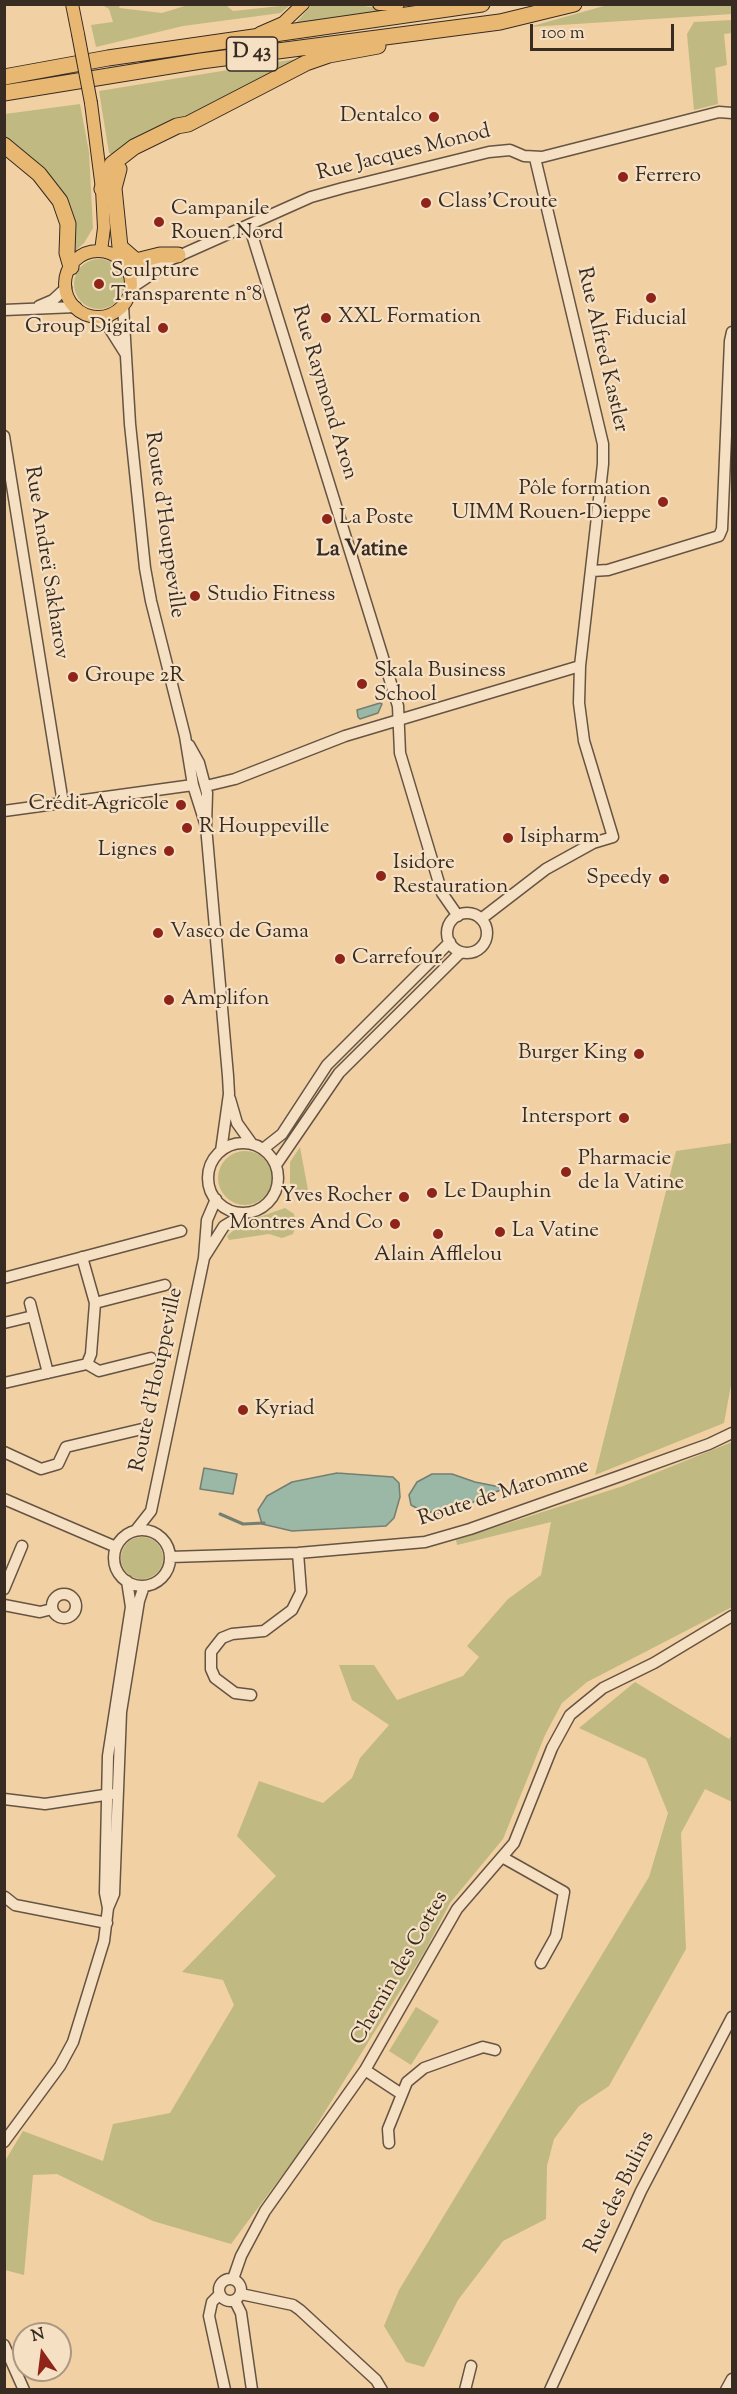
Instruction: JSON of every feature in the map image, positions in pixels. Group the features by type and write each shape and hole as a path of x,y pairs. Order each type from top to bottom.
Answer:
{"highway":[{"name":"D 43","path":"4,77 249,37 482,4"},
{"name":"D 43","path":"4,93 293,48 500,22 574,4"},
{"path":"178,255 160,255 141,261 126,254 118,240 114,188 118,171 130,158 188,124 306,63 329,55 500,22"},
{"path":"102,189 112,164 123,154 177,126 188,124"},
{"path":"4,146 39,174 60,201 68,224 67,254 71,267"}],"main road":[{"path":"72,4 91,103 102,189 104,228 101,252"},
{"path":"249,37 283,23 303,4"},
{"path":"379,4 398,4"},
{"path":"101,252 111,254 124,264 131,288 123,305 108,315 92,316 76,307 66,288 71,267 84,255 101,252"}],"street":[{"name":"Rue Jacques Monod","path":"124,264 139,268 163,263 310,197 489,152 510,150 535,158 719,112 732,113"},
{"name":"Rue Alfred Kastler","path":"481,919 546,869 593,843 613,837 584,741 579,703 580,666 603,464 602,430 535,158"},
{"name":"Rue Raymond Aron","path":"249,225 398,706 400,753 418,816 442,893 458,916"},
{"name":"Rue Jacques Monod","path":"131,288 158,270 163,263"},
{"path":"30,310 53,300 66,288"},
{"name":"Route d'Houppeville","path":"123,305 128,346 125,353"},
{"path":"4,310 76,307"},
{"name":"Route d'Houppeville","path":"92,316 108,326 125,353 137,505 145,568 151,601 185,736 193,785 206,826"},
{"path":"592,571 608,570 718,536 722,529 732,332"},
{"name":"Rue Andreï Sakharov","path":"4,436 63,803"},
{"path":"206,786 235,779 345,736 580,666"},
{"name":"Route d'Houppeville","path":"185,736 199,763 206,786 206,826 229,1094 237,1123 257,1146"},
{"path":"4,811 193,785 199,786 206,799"},
{"path":"450,942 327,1065 282,1134 257,1146 234,1144 221,1151 210,1167 208,1178 216,1199 233,1210 246,1213 261,1208 274,1194 277,1185 276,1165 339,1073 461,952 476,951 484,943 487,929 481,919 468,914 458,916 449,925 450,942 461,952"},
{"name":"Route d'Houppeville","path":"221,1151 229,1094"},
{"path":"257,1146 276,1165"},
{"name":"Route d'Houppeville","path":"136,1530 151,1510 204,1258 206,1227 216,1199"},
{"name":"Route d'Houppeville","path":"204,1258 224,1226 246,1213"},
{"path":"4,1278 181,1231"},
{"path":"82,1257 95,1303 91,1354 87,1364"},
{"path":"95,1303 165,1286"},
{"path":"30,1303 48,1373"},
{"path":"4,1323 33,1316"},
{"path":"4,1383 87,1364 99,1371 151,1359"},
{"path":"4,1452 41,1469 58,1464 66,1447 142,1429"},
{"name":"Route de Maromme","path":"170,1557 298,1553 404,1545 444,1537 689,1452 732,1433"},
{"path":"4,1499 116,1547"},
{"name":"Route d'Houppeville","path":"151,1510 158,1534"},
{"path":"136,1530 147,1530 158,1534 167,1544 170,1557 166,1573 153,1584 144,1586 127,1581 117,1570 116,1547 124,1536 136,1530"},
{"path":"4,1589 22,1546"},
{"path":"251,1695 235,1693 215,1678 211,1669 211,1652 222,1638 232,1634 264,1630 292,1610 301,1592 298,1553"},
{"path":"113,1756 110,1728 131,1607 127,1581"},
{"path":"4,2142 60,2066 72,2042 89,1994 107,1923 108,1908 105,1893 113,1756 139,1601 144,1586"},
{"path":"4,1605 40,1611 52,1609"},
{"name":"Chemin des Cottes","path":"233,2279 240,2256 264,2211 365,2070 457,1909 514,1843 563,1726 578,1707 603,1688 654,1663 732,1616"},
{"path":"4,1798 45,1804 111,1794"},
{"path":"502,1857 564,1892 556,1936 541,1963"},
{"path":"5,1897 15,1905 107,1923"},
{"name":"Rue des Bulins","path":"550,2390 641,2192 732,2017"},
{"path":"390,2143 388,2129 400,2093 407,2082 424,2068 483,2047 495,2050"},
{"path":"365,2070 400,2093"},
{"path":"225,2390 209,2316 212,2302 220,2294 221,2284 233,2279 240,2285 238,2297 252,2390"},
{"path":"220,2294 227,2301 238,2297 292,2305 376,2380 382,2390"},
{"path":"4,2345 24,2390"},
{"path":"4,2360 18,2390"},
{"path":"465,2390 471,2366"},
{"path":"726,2390 732,2379"}],"shaded area":[{"path":"611,4 732,5 732,14 529,27"},
{"path":"102,5 120,5 119,8 162,13 188,5 226,5 233,11 290,5 281,13 183,26 96,47 91,25 113,22 109,9"},
{"path":"312,5 356,5 393,10 293,26"},
{"path":"732,20 732,33 724,34 727,65 715,68 718,104 694,110 687,34 694,22"},
{"path":"302,58 118,157 109,153 99,91"},
{"path":"80,104 89,152 93,228 84,243 73,253 74,222 5,139 5,114"},
{"path":"94,259 104,259 117,266 124,279 124,289 117,302 104,309 94,309 85,305 78,298 74,289 74,279 78,270 85,263"},
{"path":"382,704 378,713 360,719 358,717 357,710"},
{"path":"732,1143 732,1380 724,1423 595,1475 676,1151"},
{"path":"300,1147 310,1201 290,1186 290,1162"},
{"path":"240,1151 250,1151 260,1155 268,1163 272,1178 268,1193 260,1201 250,1205 240,1205 230,1201 222,1193 218,1183 218,1173 222,1163 230,1155"},
{"path":"285,1208 294,1214 296,1224 293,1234 282,1238 269,1234 229,1240 227,1236 242,1223"},
{"path":"732,1442 732,1607 587,1682 562,1703 545,1735 503,1839 450,1903 425,1951 301,2150 231,2244 153,2221 57,2174 33,2175 24,2275 5,2270 5,2161 23,2131 103,2161 113,2124 170,2113 234,2005 223,1980 182,1972 276,1876 237,1836 259,1781 323,1803 352,1778 360,1758 389,1725 352,1700 339,1665 374,1665 397,1700 463,1676 479,1657 467,1646 508,1599 541,1575 551,1522 457,1545 456,1540 623,1486"},
{"path":"204,1468 237,1474 233,1494 200,1489"},
{"path":"337,1473 393,1477 399,1483 400,1497 394,1518 386,1526 292,1531 262,1524 258,1510 267,1496 292,1482"},
{"path":"432,1474 452,1474 475,1482 505,1488 446,1514 422,1511 411,1505 409,1495 417,1482"},
{"path":"142,1537 157,1543 163,1558 157,1573 142,1579 127,1573 121,1558 127,1543"},
{"path":"635,1682 729,1739 732,1735 732,1802 705,1789 681,1833 686,1949 609,2086 579,2106 554,2139 547,2166 546,2219 503,2241 458,2300 424,2367 406,2362 384,2326 399,2290 649,1877 668,1813 646,1759 579,1728"},
{"path":"416,2007 439,2021 411,2065 389,2051"}],"waterway":[{"path":"220,1514 243,1524 264,1523"}],"place":[{"name":"Dentalco","path":"434,117"},
{"name":"Ferrero","path":"623,177"},
{"name":"Class'Croute","path":"426,203"},
{"name":"Campanile Rouen Nord","path":"159,222"},
{"name":"Sculpture Transparente n°8","path":"99,284"},
{"name":"Fiducial","path":"651,298"},
{"name":"XXL Formation","path":"326,318"},
{"name":"Group Digital","path":"163,328"},
{"name":"Pôle formation UIMM Rouen-Dieppe","path":"663,502"},
{"name":"La Poste","path":"327,519"},
{"name":"Studio Fitness","path":"195,596"},
{"name":"Groupe 2R","path":"73,677"},
{"name":"Skala Business School","path":"362,684"},
{"name":"Crédit Agricole","path":"181,805"},
{"name":"R Houppeville","path":"187,828"},
{"name":"Isipharm","path":"508,838"},
{"name":"Lignes","path":"169,851"},
{"name":"Isidore Restauration","path":"381,876"},
{"name":"Speedy","path":"664,879"},
{"name":"Vasco de Gama","path":"158,933"},
{"name":"Carrefour","path":"340,959"},
{"name":"Amplifon","path":"169,1000"},
{"name":"Burger King","path":"639,1054"},
{"name":"Intersport","path":"624,1118"},
{"name":"Pharmacie de la Vatine","path":"566,1172"},
{"name":"Le Dauphin","path":"432,1193"},
{"name":"Yves Rocher","path":"404,1197"},
{"name":"Montres And Co","path":"395,1224"},
{"name":"La Vatine","path":"500,1232"},
{"name":"Alain Afflelou","path":"438,1234"},
{"name":"Kyriad","path":"243,1410"}],"district":[{"name":"La Vatine","path":"362,551"}]}
